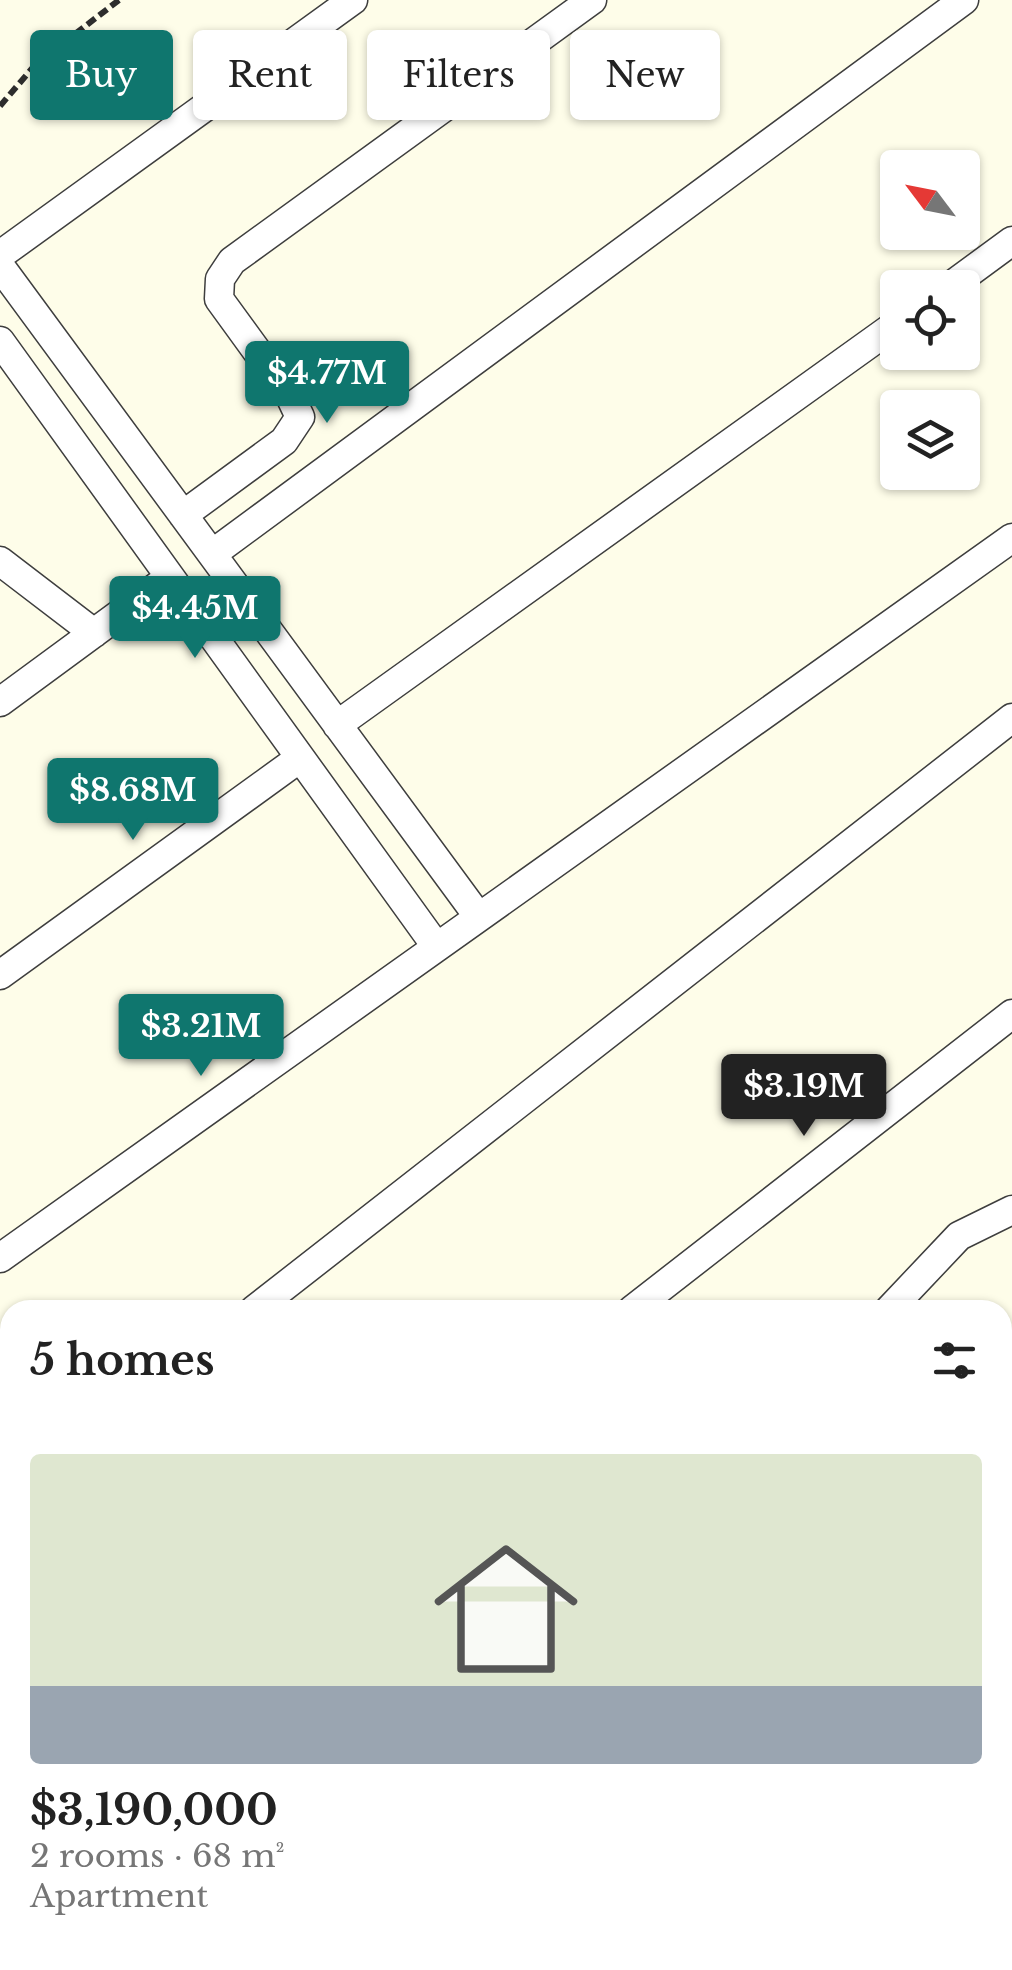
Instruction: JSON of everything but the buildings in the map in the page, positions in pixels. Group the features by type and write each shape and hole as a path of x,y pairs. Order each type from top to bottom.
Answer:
{"street":[{"path":"0,256 353,0"},
{"path":"183,515 284,442 300,417 291,398 220,300 220,279 232,261 592,0"},
{"path":"212,554 964,0"},
{"path":"973,270 1012,242"},
{"path":"0,266 478,916"},
{"path":"337,725 880,337"},
{"path":"0,341 436,946"},
{"path":"0,1258 1012,538"},
{"path":"0,560 94,633"},
{"path":"0,702 170,577"},
{"path":"267,1300 1012,718"},
{"path":"0,975 300,758"},
{"path":"645,1300 1012,1014"},
{"path":"898,1300 959,1236 1012,1210"}],"path":[{"path":"0,106 35,66 118,0"}]}
